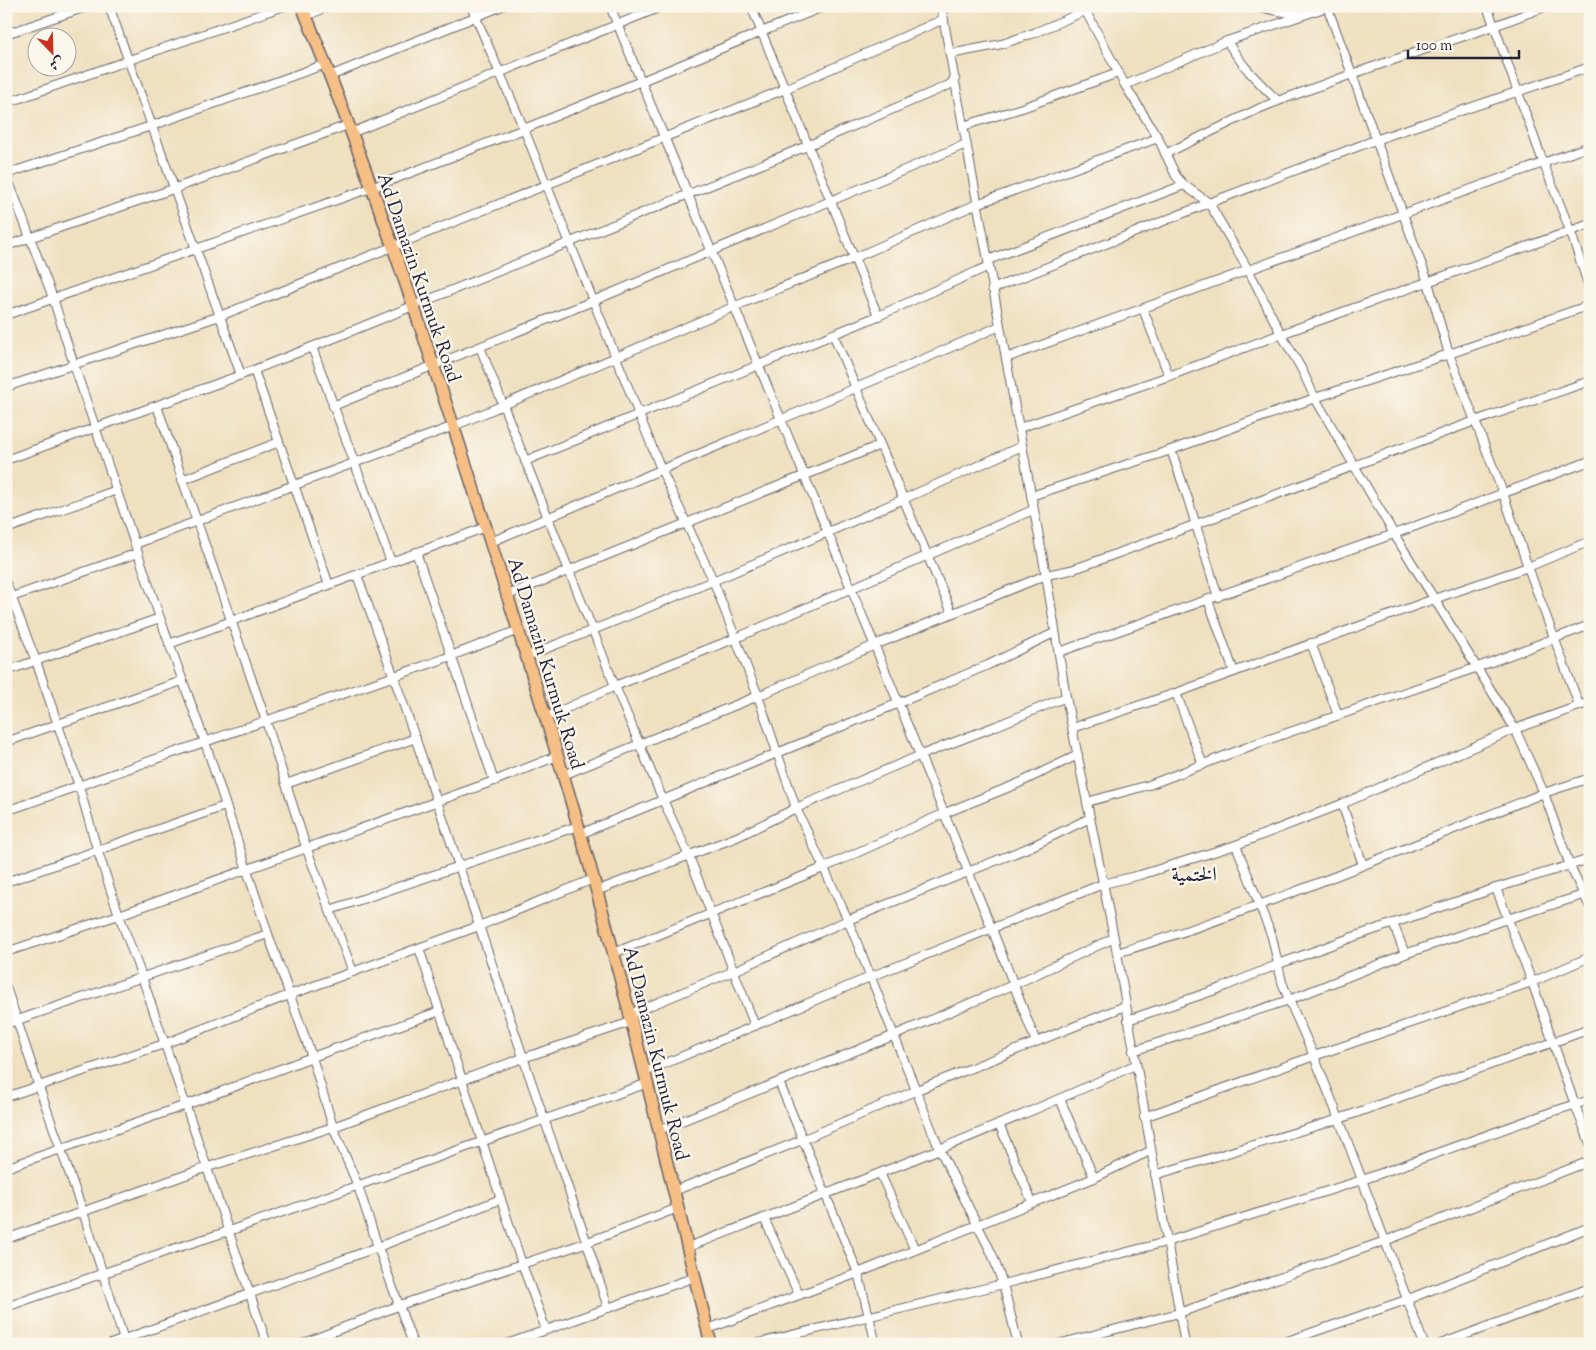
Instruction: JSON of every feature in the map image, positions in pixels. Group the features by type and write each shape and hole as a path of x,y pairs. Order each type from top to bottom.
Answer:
{"highway":[{"name":"Ad Damazin Kurmuk Road","path":"304,11 326,64 433,365 527,656 614,953 711,1344"}],"street":[{"path":"6,34 89,6"},
{"path":"109,6 241,375"},
{"path":"6,103 284,6"},
{"path":"304,11 329,6"},
{"path":"471,6 547,185 661,469 713,580 758,696 796,808 822,868 848,920 939,1148 992,1254 1003,1284 1018,1344"},
{"path":"330,76 502,6"},
{"path":"610,6 945,813 1036,1042"},
{"path":"6,246 349,129 500,73 663,6"},
{"path":"752,6 878,316"},
{"path":"6,315 371,188 642,82 825,6"},
{"path":"941,6 1046,575 1054,633 1117,953 1184,1344"},
{"path":"1253,6 1302,15"},
{"path":"1125,86 1227,41 1328,6 1428,282 1449,354 1503,494 1579,706"},
{"path":"1487,6 1543,162 1570,230 1590,290"},
{"path":"1165,154 1278,101 1546,6"},
{"path":"950,54 1002,44 1034,33 1084,8 1125,86 1158,138 1176,176 1184,185 1209,203 1354,466 1515,729 1544,793 1570,866 1587,896 1590,907"},
{"path":"6,388 220,316 785,89 944,19"},
{"path":"1227,41 1240,63 1278,101"},
{"path":"326,64 151,126 6,174 53,298 138,554 205,742 268,934 312,1057 333,1127 358,1186 413,1344"},
{"path":"992,289 1209,203 1376,140 1590,66"},
{"path":"963,126 1022,108 1118,73"},
{"path":"6,460 241,375 312,347 569,241 808,146 949,85 955,79"},
{"path":"135,544 454,426 735,306 854,258 977,204 1158,138"},
{"path":"333,406 593,301 966,144"},
{"path":"1006,358 1590,146"},
{"path":"525,461 878,316 988,263 1184,185"},
{"path":"1019,428 1590,224"},
{"path":"1030,496 1171,450 1315,398 1590,305"},
{"path":"1143,309 1168,376"},
{"path":"490,542 856,389 1000,326"},
{"path":"833,334 952,613"},
{"path":"312,347 391,562"},
{"path":"480,347 615,686 689,856 755,1026"},
{"path":"254,370 329,585"},
{"path":"563,775 758,696 875,645 1046,575 1072,570 1475,421 1590,381"},
{"path":"156,406 266,721 306,847 353,972"},
{"path":"182,480 279,442"},
{"path":"508,595 880,445"},
{"path":"527,656 828,532 1022,446"},
{"path":"1171,450 1218,597"},
{"path":"1059,652 1394,534 1590,461"},
{"path":"6,529 117,490"},
{"path":"545,718 615,686 736,638 1033,510"},
{"path":"169,644 486,527"},
{"path":"1072,728 1176,693 1311,643 1528,567 1590,541"},
{"path":"416,552 494,780"},
{"path":"9,598 138,554"},
{"path":"357,575 438,800 544,1120 588,1242 608,1308"},
{"path":"6,583 9,598 36,660 58,724 119,915 208,1167 267,1344"},
{"path":"1208,600 1234,672"},
{"path":"6,671 160,618"},
{"path":"1087,802 1149,785 1258,743 1590,626"},
{"path":"6,811 451,656 519,630"},
{"path":"330,910 579,830 663,800 988,665 1054,633"},
{"path":"1311,643 1338,715"},
{"path":"6,742 182,681"},
{"path":"1176,693 1203,765"},
{"path":"596,891 737,837 796,808 920,755 1066,697"},
{"path":"6,1307 544,1120 646,1077 755,1026 870,977 1103,884 1140,875 1236,845 1342,804 1515,729 1590,702"},
{"path":"286,784 416,738"},
{"path":"6,952 119,915 557,756"},
{"path":"614,953 822,868 1078,756"},
{"path":"1117,953 1187,932 1259,906 1544,793 1590,778"},
{"path":"1342,804 1363,865"},
{"path":"6,882 225,806"},
{"path":"6,1239 208,1167 333,1127 631,1018 848,920 1030,847 1090,818"},
{"path":"1236,845 1272,937 1282,982 1339,1119 1424,1344"},
{"path":"1128,1020 1221,988 1279,964 1496,888 1590,859"},
{"path":"6,1097 164,1044 289,994 479,926 593,879"},
{"path":"1496,888 1532,982 1574,1105 1590,1143"},
{"path":"1133,1051 1289,1000 1404,954 1507,919 1587,896"},
{"path":"1393,924 1404,954"},
{"path":"6,1024 268,934"},
{"path":"659,1130 895,1035 1013,985 1114,938"},
{"path":"419,948 522,1264 546,1330"},
{"path":"1144,1117 1314,1056 1532,982 1590,957"},
{"path":"6,987 125,1342"},
{"path":"674,1190 802,1140 917,1090 1126,1006"},
{"path":"6,1168 186,1105 440,1011"},
{"path":"1155,1175 1339,1119 1590,1029"},
{"path":"688,1247 999,1124 1135,1065"},
{"path":"779,1082 858,1273 876,1344"},
{"path":"1060,1099 1094,1178"},
{"path":"755,1344 1003,1284 1166,1242 1362,1180 1554,1111 1590,1100"},
{"path":"999,1124 1032,1202"},
{"path":"708,1329 858,1273 1094,1178 1150,1152"},
{"path":"1058,1344 1179,1313 1385,1241 1590,1161"},
{"path":"880,1172 915,1250"},
{"path":"111,1344 125,1342 250,1292 378,1247 501,1199"},
{"path":"302,1344 400,1305 588,1242 678,1208"},
{"path":"764,1218 800,1296"},
{"path":"1279,1344 1406,1300 1590,1227"},
{"path":"507,1344 695,1277"},
{"path":"1441,1344 1590,1288"}],"district":[{"name":"الختمية","path":"1194,874"}]}
